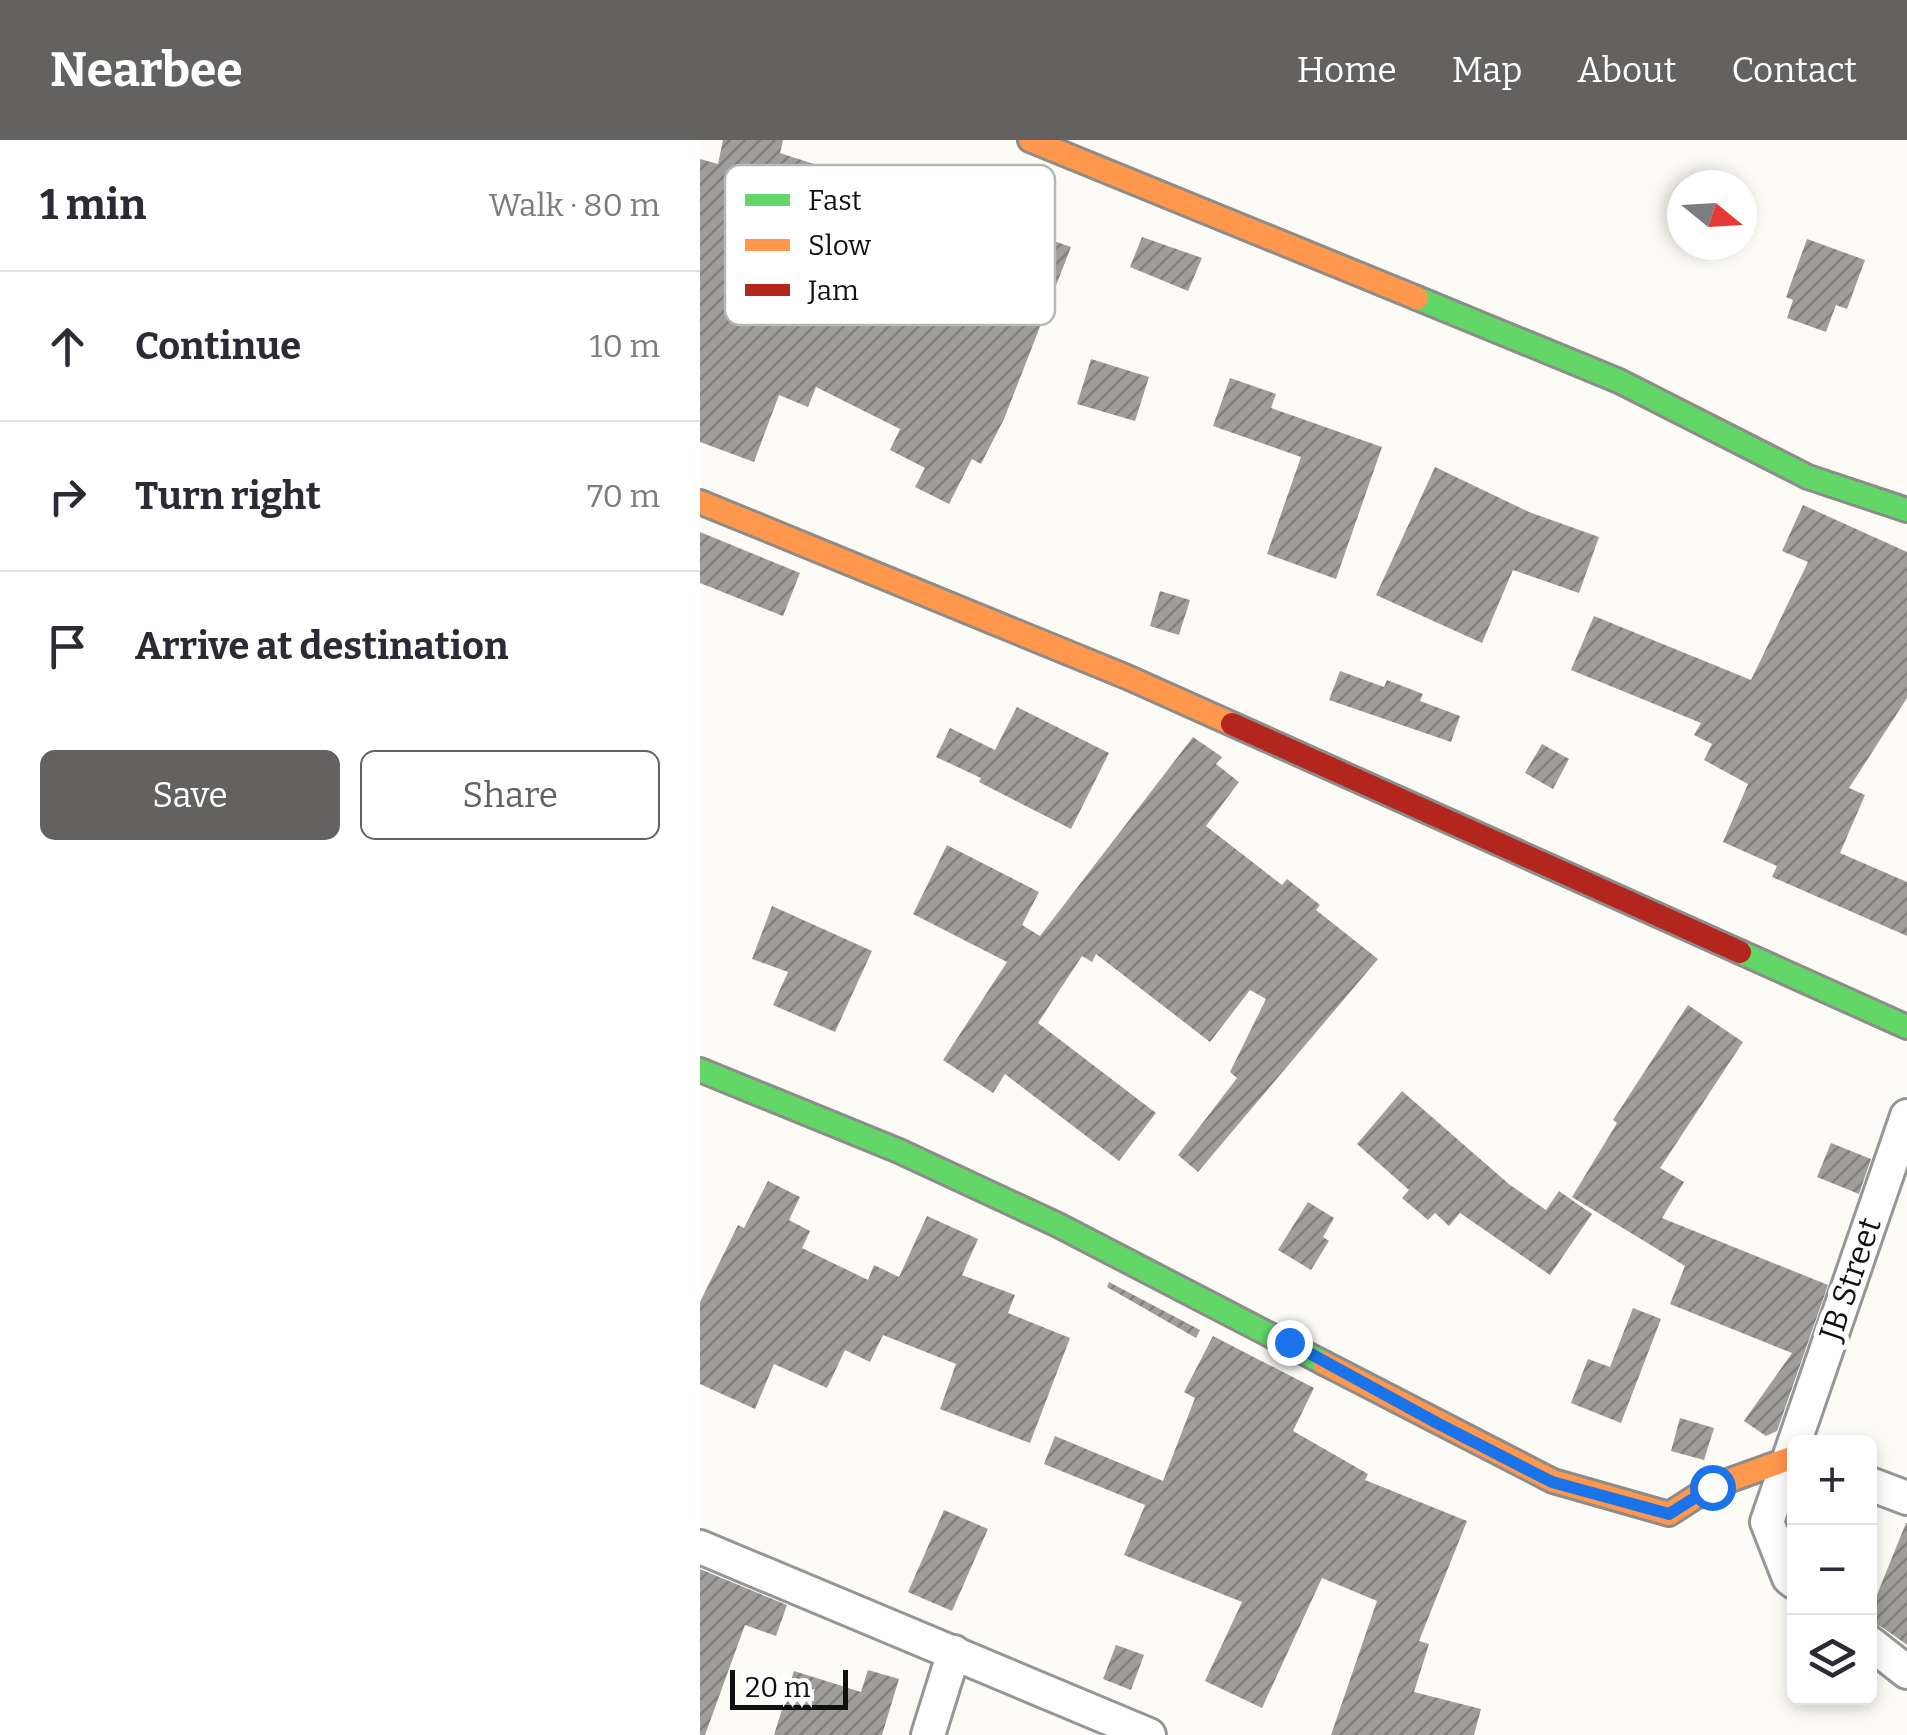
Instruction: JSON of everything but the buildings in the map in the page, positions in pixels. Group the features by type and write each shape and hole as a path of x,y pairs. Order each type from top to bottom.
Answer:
{"street":[{"path":"1030,140 1619,381 1808,478 1907,510"},
{"path":"700,502 1127,677 1907,1026"},
{"path":"700,1070 899,1151 1058,1225 1552,1482 1669,1514 1712,1487 1787,1458"},
{"name":"JB Street","path":"1799,1435 1907,1116"},
{"name":"JB Street","path":"1787,1469 1767,1522 1787,1571"},
{"path":"1877,1487 1907,1498"},
{"path":"700,1547 1149,1735"},
{"path":"1877,1648 1907,1672"},
{"path":"928,1735 954,1652"}],"traffic: fast":[{"path":"1417,298 1619,381 1808,477 1907,510"},
{"path":"1740,952 1907,1027"},
{"path":"700,1070 899,1151 1058,1225 1324,1363"}],"traffic: slow":[{"path":"1030,140 1417,298"},
{"path":"700,502 1232,724"},
{"path":"1324,1363 1553,1481 1669,1514 1711,1487 1787,1460"}],"traffic: jam":[{"path":"1232,724 1740,952"}],"route":[{"path":"1289,1342 1552,1482 1669,1514 1712,1487"}]}
